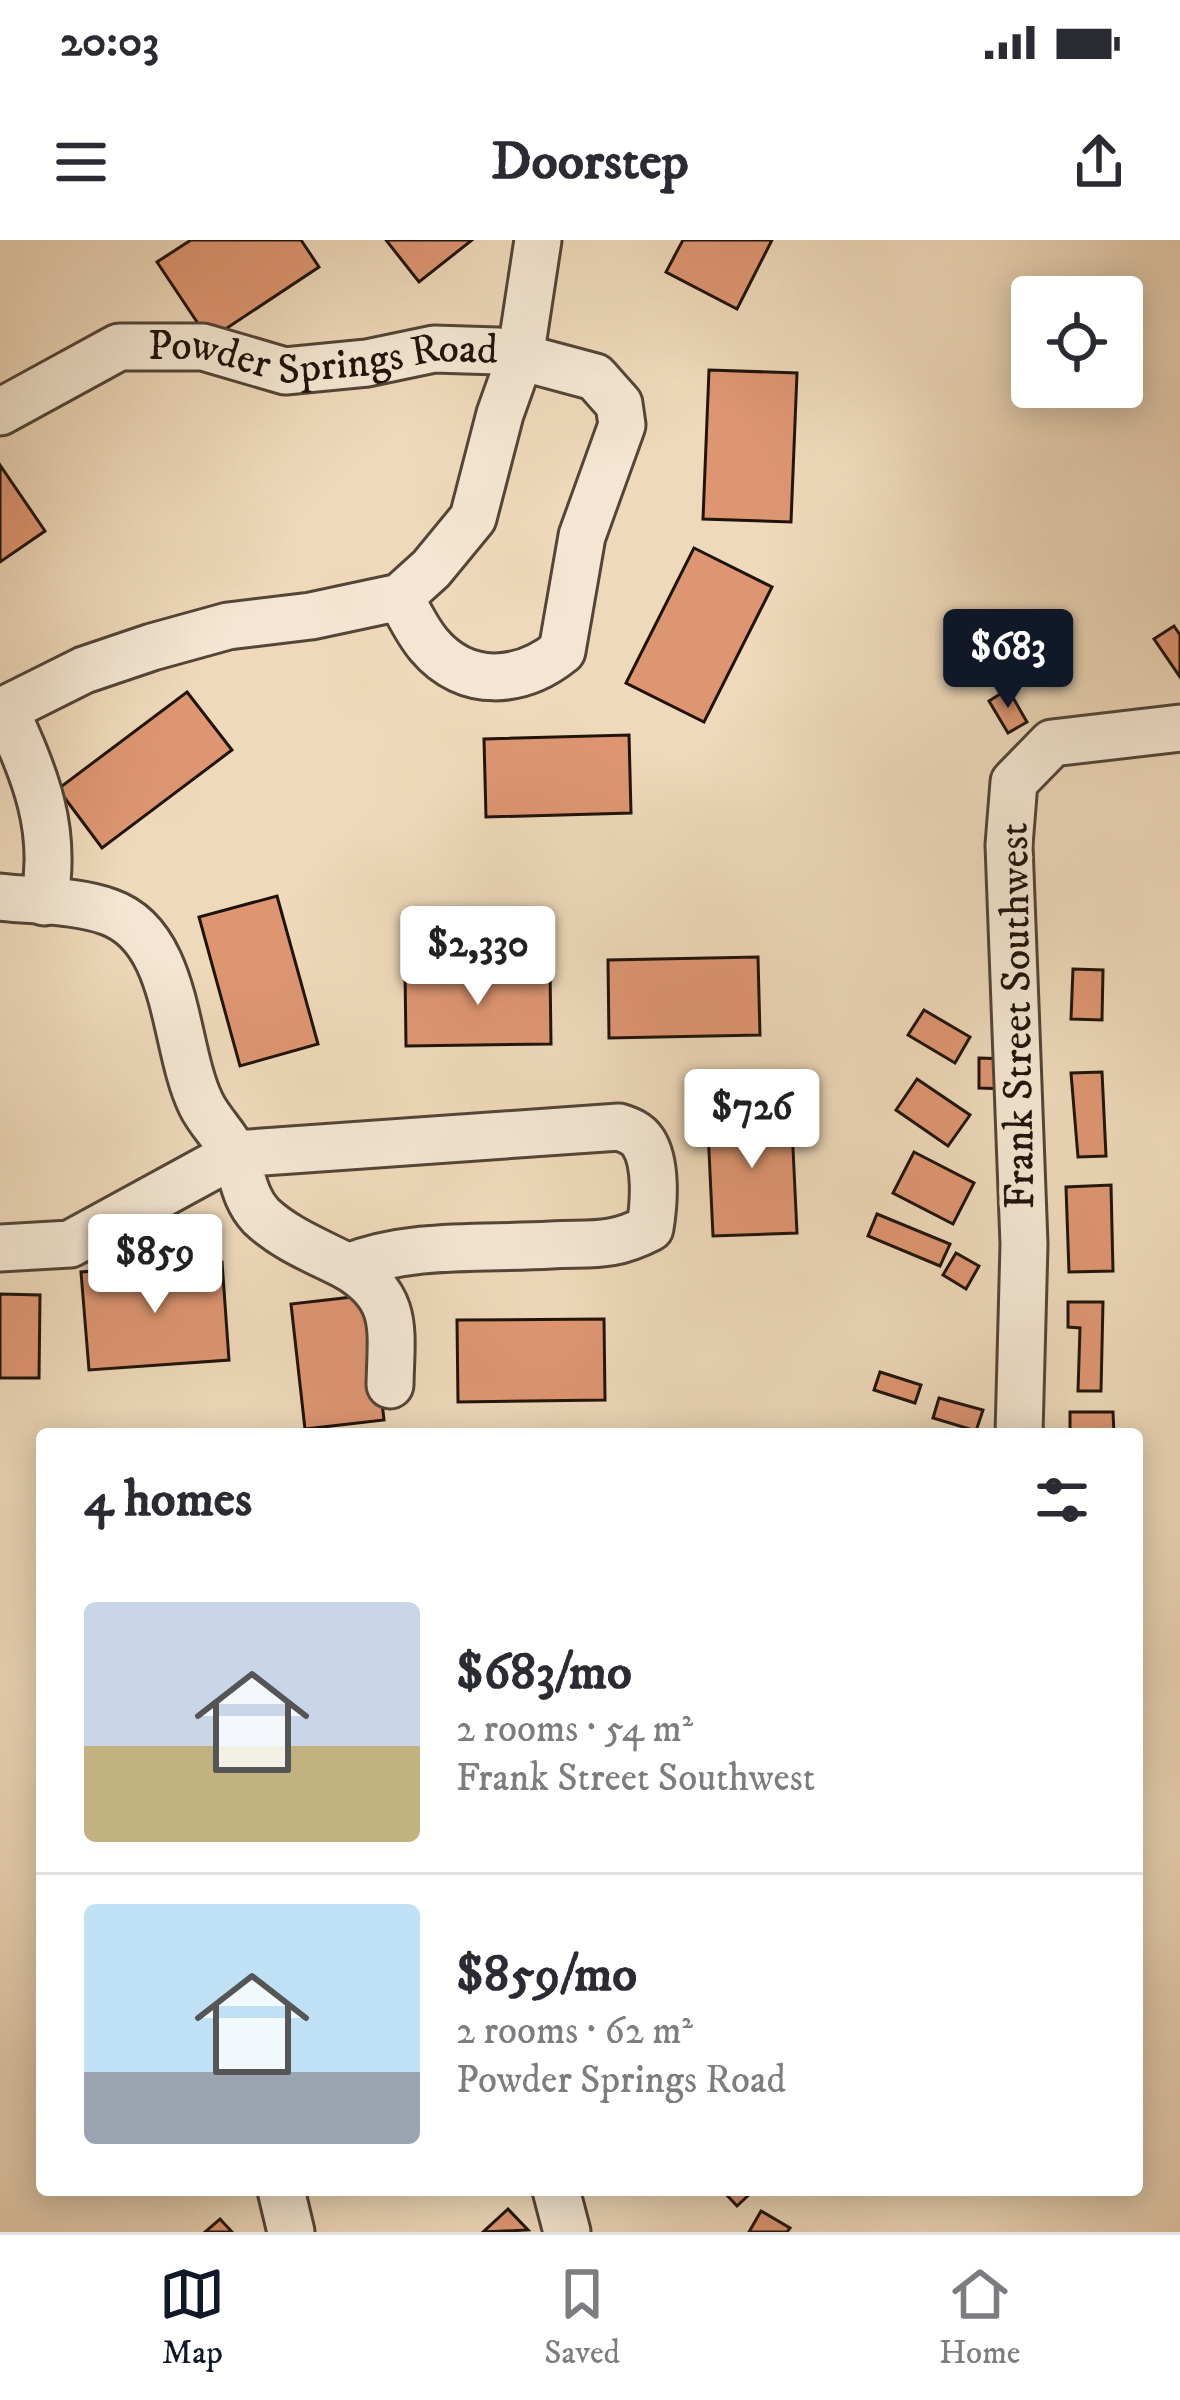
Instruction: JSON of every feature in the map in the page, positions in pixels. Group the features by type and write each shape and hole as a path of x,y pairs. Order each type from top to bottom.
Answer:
{"street":[{"path":"390,1384 387,1304 377,1288 348,1267 283,1233 258,1213 243,1186 235,1154 201,1104 172,996 151,945 110,912 22,899 50,842 47,816 3,711 84,670 152,647 228,626 311,616 400,597 431,569 473,518 520,358 538,240"},
{"name":"Powder Springs Road","path":"0,412 119,346 203,347 285,371 368,364 434,349 498,351 595,377 619,404 622,425 583,536 562,651 525,674 489,679 465,673 427,644 400,597"},
{"name":"Frank Street Southwest","path":"1019,1428 1024,1244 1010,845 1014,782 1052,743 1180,728"},
{"path":"0,1248 70,1244 235,1154 619,1127 645,1144 653,1210 650,1228 619,1244 425,1249 381,1254 348,1267"},
{"path":"282,2196 290,2232"},
{"path":"558,2196 567,2232"}],"building":[{"path":"191,240 301,240 319,267 209,340 157,262"},
{"path":"386,240 472,240 419,282"},
{"path":"683,240 772,240 737,309 666,272"},
{"path":"709,370 797,373 791,522 703,519"},
{"path":"0,465 45,531 0,562"},
{"path":"694,548 772,587 704,722 626,683"},
{"path":"1174,626 1180,635 1180,677 1154,639"},
{"path":"1008,689 1027,722 1008,733 989,701"},
{"path":"187,692 232,750 102,848 58,789"},
{"path":"629,735 631,813 486,817 484,739"},
{"path":"277,896 318,1044 240,1066 199,917"},
{"path":"758,957 760,1035 609,1038 608,960"},
{"path":"550,969 551,1044 406,1046 405,971"},
{"path":"1073,969 1103,970 1102,1020 1071,1019"},
{"path":"924,1010 970,1037 955,1063 908,1035"},
{"path":"979,1058 1007,1059 1006,1089 979,1088"},
{"path":"1102,1072 1106,1156 1078,1157 1071,1073"},
{"path":"917,1079 970,1115 948,1146 896,1110"},
{"path":"791,1106 797,1233 713,1236 707,1109"},
{"path":"914,1152 974,1183 953,1224 893,1193"},
{"path":"1111,1185 1113,1271 1069,1272 1066,1187"},
{"path":"877,1214 950,1244 940,1266 868,1236"},
{"path":"956,1253 979,1266 966,1289 943,1275"},
{"path":"222,1262 229,1360 89,1370 81,1272"},
{"path":"0,1294 40,1295 39,1378 0,1378"},
{"path":"370,1295 384,1420 305,1428 291,1304"},
{"path":"1068,1302 1103,1302 1101,1391 1078,1391 1080,1328 1068,1327"},
{"path":"604,1319 605,1400 458,1402 457,1320"},
{"path":"880,1372 921,1385 915,1403 874,1390"},
{"path":"939,1398 983,1410 977,1428 933,1418"},
{"path":"1070,1412 1113,1412 1114,1428 1070,1428"},
{"path":"728,2196 748,2196 737,2206"},
{"path":"508,2209 528,2230 483,2232"},
{"path":"761,2211 790,2228 787,2232 749,2232"},
{"path":"220,2219 232,2232 205,2232"}]}
